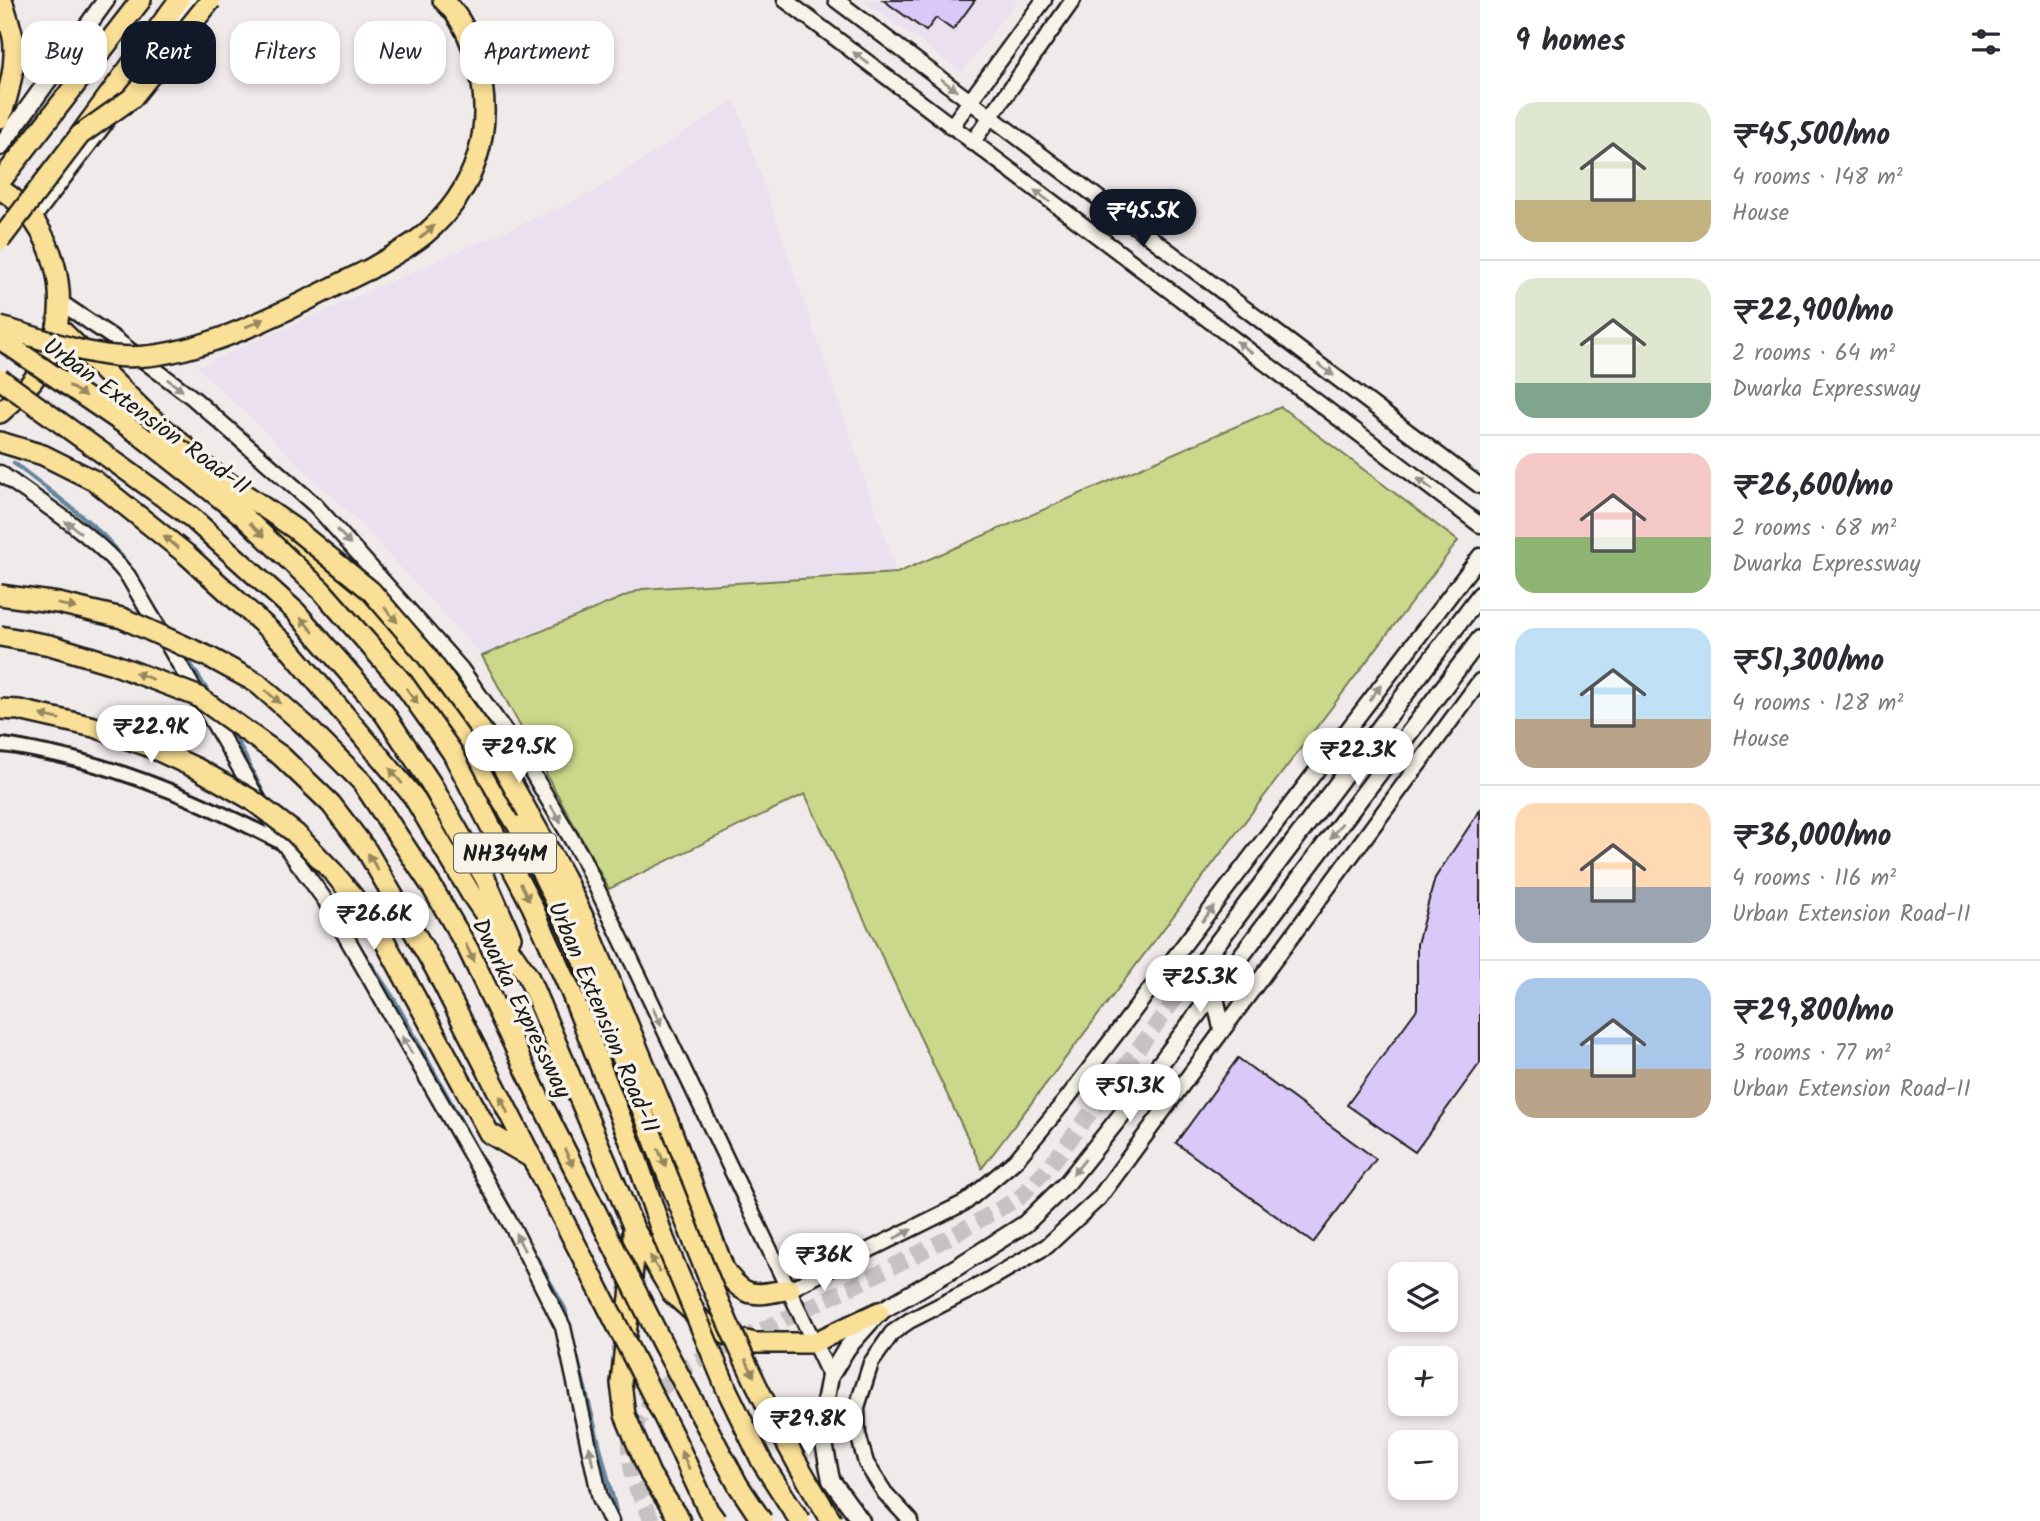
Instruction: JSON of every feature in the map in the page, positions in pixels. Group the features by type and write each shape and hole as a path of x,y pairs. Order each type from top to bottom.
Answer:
{"highway":[{"path":"0,118 6,104 10,81 13,39 2,0"},
{"path":"0,182 141,0"},
{"path":"0,240 179,0"},
{"path":"80,135 132,98 212,0"},
{"path":"0,327 69,347 114,356 150,356 184,350 276,313 369,269 423,236 444,216 469,179 474,170 484,129 484,89 471,43 454,10 443,0"},
{"path":"0,189 32,218 47,244 57,272 60,302 57,326 46,360 26,390 0,412"},
{"path":"57,326 150,417 290,535 406,659 454,722 518,826 556,899 593,983 748,1366 790,1451 832,1521"},
{"name":"Urban Extension Road-II","path":"0,339 139,434 243,516 322,591 402,684 452,752 532,906 571,992 636,1157 685,1301 762,1462 800,1521"},
{"name":"NH344M","path":"0,379 191,517 296,612 384,713 430,782 485,878 528,976"},
{"path":"139,434 172,444 295,528 371,592 426,655 484,734 564,877 669,1124 724,1269 734,1284 755,1296 790,1289"},
{"path":"0,442 43,455 95,481 186,554 286,645 413,796 471,894 528,976 633,1226 672,1293 685,1301 705,1323 733,1338 755,1343 813,1343 879,1312"},
{"name":"Dwarka Expressway","path":"0,595 58,603 122,618 211,658 257,683 306,726 362,782 432,887 468,949 531,1083 656,1332 738,1485 762,1521"},
{"path":"0,636 50,645 113,664 197,696 281,756 331,804 367,851 424,948 675,1439 708,1510 716,1521"},
{"path":"0,709 19,710 93,727 148,746 198,769 252,800 295,833 334,873 376,925 489,1133 530,1157"},
{"path":"633,1226 634,1268 621,1383 625,1415 650,1474 680,1521"},
{"path":"685,1301 701,1298 716,1290 724,1269"}],"main road":[{"path":"0,147 106,0"},
{"path":"32,218 197,0"},
{"path":"1206,958 1480,595"},
{"path":"861,1521 831,1480 823,1438 823,1414 830,1376 846,1348 879,1312 1025,1224 1067,1183 1480,639"},
{"path":"1213,993 1222,1028"}],"street":[{"path":"785,0 1480,525"},
{"path":"836,0 1480,486"},
{"path":"951,127 1045,0"},
{"path":"972,143 1073,0"},
{"path":"60,302 115,339 193,398 315,505 461,668 523,757 582,856 830,1376"},
{"path":"0,473 88,537 113,558 128,576 284,844 326,900 514,1230 563,1326 600,1498 611,1521"},
{"path":"790,1289 966,1202 1016,1160 1074,1090 1480,556"},
{"path":"911,1521 885,1493 866,1463 858,1434 857,1407 871,1363 892,1333 1047,1245 1098,1198 1480,681"},
{"path":"0,745 86,762 154,783 228,815 284,844"}],"shaded area":[{"path":"863,0 1017,0 962,73"},
{"path":"735,100 897,573 642,589 482,656 357,520 197,367 594,192"}],"green space":[{"path":"1281,407 1458,541 982,1168 805,794 609,889 482,656 642,589 897,573"}],"building":[{"path":"883,0 975,0 953,30 936,18 926,31"},
{"path":"1480,810 1480,1063 1415,1152 1347,1105 1417,1009 1417,944 1435,878"},
{"path":"1238,1058 1376,1159 1313,1243 1176,1143"}],"waterway":[{"path":"14,463 91,524 119,552 130,568"},
{"path":"151,602 169,630"},
{"path":"183,652 210,695"},
{"path":"233,732 268,803"},
{"path":"361,949 394,999 499,1190"},
{"path":"529,1244 565,1309 568,1323"},
{"path":"575,1349 616,1511"}],"tunnel":[{"path":"652,1521 633,1481 630,1439 639,1419 660,1390 686,1366 866,1280 1019,1198 1054,1161 1206,958"}]}
